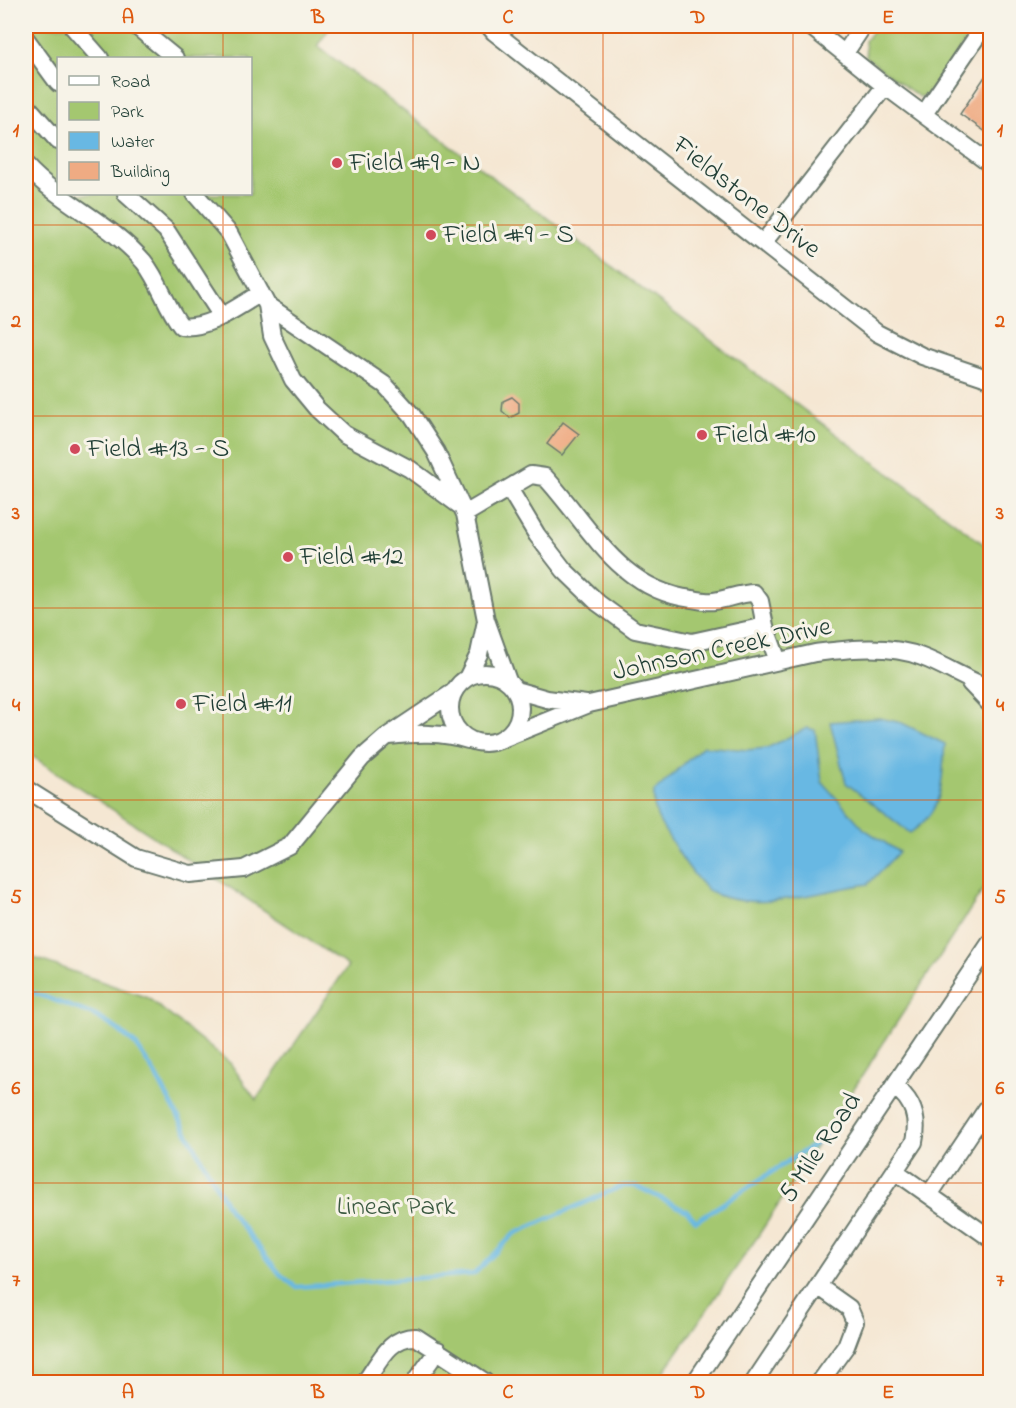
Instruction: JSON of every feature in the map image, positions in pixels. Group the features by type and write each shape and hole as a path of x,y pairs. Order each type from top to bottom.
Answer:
{"street":[{"path":"72,26 99,57"},
{"path":"136,26 173,57"},
{"name":"Fieldstone Drive","path":"489,26 877,333 922,356 990,379"},
{"path":"810,26 885,87 990,164"},
{"path":"844,53 863,26"},
{"path":"924,114 984,26"},
{"path":"26,42 57,82"},
{"path":"763,243 885,87"},
{"path":"26,105 57,140"},
{"path":"26,166 57,194"},
{"path":"58,195 118,238 144,262 181,326 193,328 264,299"},
{"path":"127,195 144,207 166,230 221,315"},
{"path":"196,195 229,233 264,299 272,336 294,380 317,409 344,434 410,469 464,511"},
{"path":"264,299 385,384 412,415 436,452 464,511 486,620 520,712 511,732 502,740 491,743 449,735 421,733 386,737"},
{"path":"464,511 510,490 531,475 545,477 587,531 621,567 644,584 669,596 713,601 739,593 754,592 760,601 765,626 778,661"},
{"path":"510,490 537,535 564,570 598,603 635,630 692,642 765,626"},
{"path":"26,789 136,858 190,874 244,869 290,846 362,758 386,737 452,693 467,678 479,654 486,620"},
{"name":"Johnson Creek Drive","path":"502,740 589,704 778,661 853,648 921,656 968,680 990,688"},
{"path":"467,678 488,673 511,686"},
{"name":"Johnson Creek Drive","path":"968,680 990,704"},
{"name":"Johnson Creek Drive","path":"511,686 546,699 589,704"},
{"path":"452,693 450,715 453,725 469,740"},
{"name":"5 Mile Road","path":"694,1383 990,943"},
{"path":"754,1383 914,1142 917,1128 913,1108 906,1095 894,1086"},
{"path":"929,1195 990,1104"},
{"path":"895,1171 990,1238"},
{"path":"818,1286 849,1308 855,1322 846,1346 820,1383"},
{"path":"365,1383 392,1343 405,1336 416,1337 485,1383"},
{"path":"415,1383 438,1350"}],"green space":[{"name":"Linear Park","path":"26,26 331,26 317,46 990,549 990,879 758,1236 657,1382 26,1382 26,955 148,998 230,1063 256,1100 348,966 26,752"},
{"path":"876,26 977,26 927,95 919,97 866,57 865,41"}],"water":[{"path":"879,718 902,723 945,744 940,794 930,814 910,833 846,783 830,722"},
{"path":"807,728 815,730 822,782 864,829 899,852 868,884 768,901 728,899 711,892 692,872 663,829 655,809 654,792 703,746 747,750 767,748"}],"building":[{"path":"990,69 990,125 986,132 960,114"},
{"path":"512,397 519,403 519,413 510,418 502,411 503,401"},
{"path":"563,422 579,434 562,455 547,444"}],"waterway":[{"path":"26,990 94,1015 117,1029 136,1045 155,1074 230,1211 280,1274 296,1287 474,1274 514,1234 622,1186 636,1186 687,1211 696,1221 818,1142 829,1130"}],"place":[{"name":"Field #9 - N","path":"337,163"},
{"name":"Field #9 - S","path":"431,235"},
{"name":"Field #10","path":"702,435"},
{"name":"Field #13 - S","path":"75,449"},
{"name":"Field #12","path":"288,557"},
{"name":"Field #11","path":"181,704"}]}
